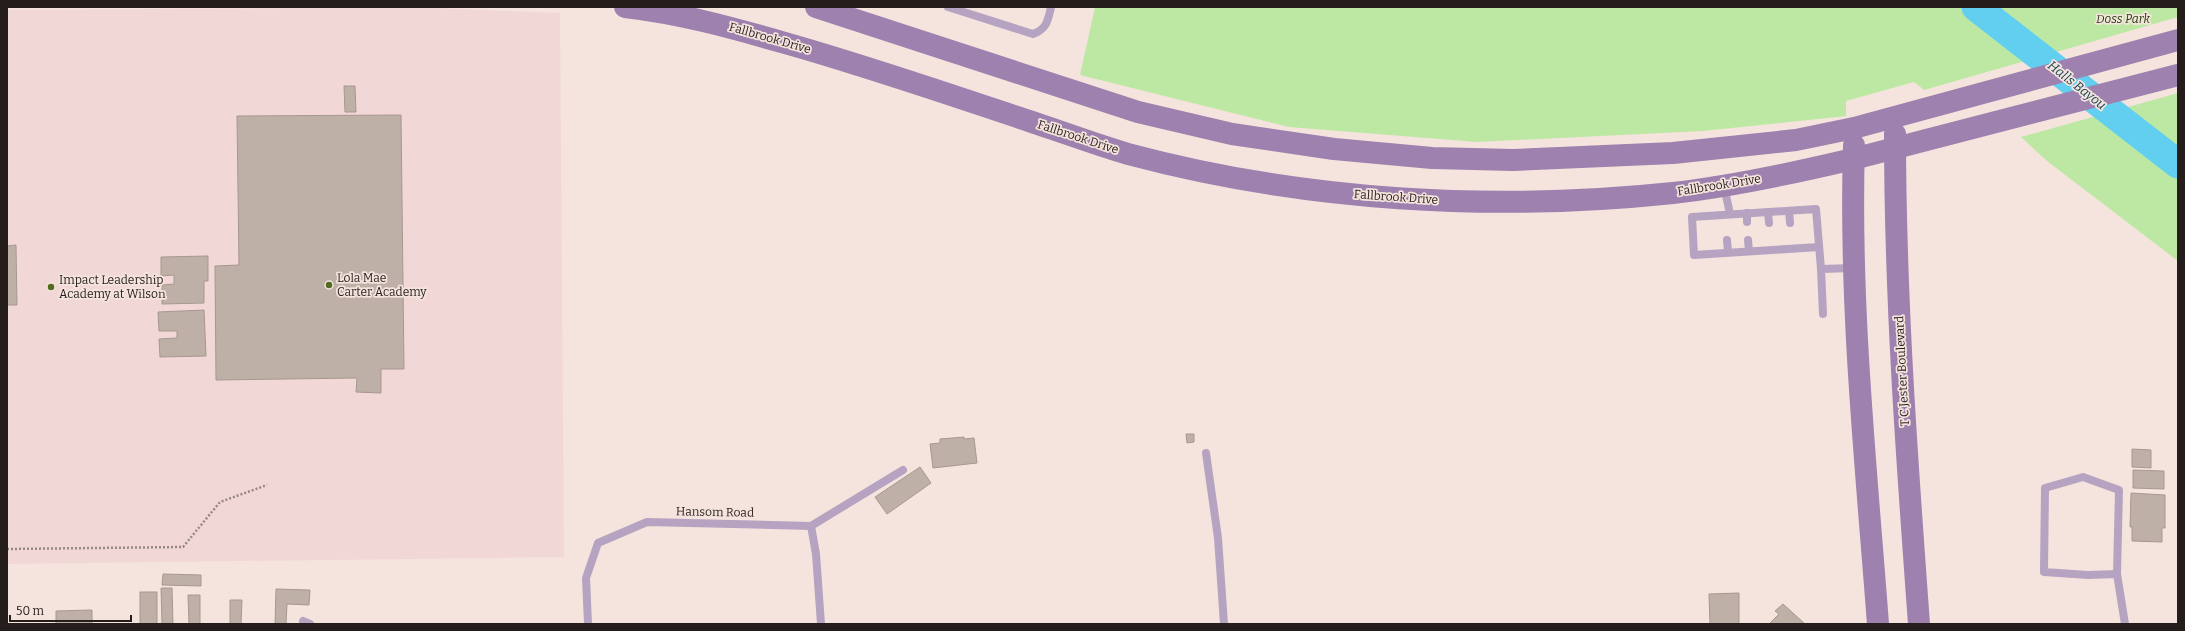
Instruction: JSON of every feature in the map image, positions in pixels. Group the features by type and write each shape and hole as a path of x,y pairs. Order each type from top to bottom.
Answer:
{"main road":[{"name":"Fallbrook Drive","path":"625,7 735,28 843,59 1127,153 1224,175 1329,191 1430,200 1513,202 1604,198 1675,192 1724,185 1853,159 2026,116 2178,75"},
{"path":"816,7 1138,112 1232,134 1334,149 1462,159 1513,160 1586,158 1737,148 1796,140 1854,128 2178,40"},
{"name":"T C Jester Boulevard","path":"1895,117 1896,247 1902,385 1919,624"},
{"path":"1854,128 1853,159 1855,268 1860,386 1878,624"}],"lane":[{"path":"948,7 972,11 1033,34 1041,32 1046,25 1051,7"},
{"path":"1724,185 1727,217"},
{"path":"1819,247 1792,245 1772,250 1694,255 1692,217 1727,217 1747,213 1816,209 1821,269 1823,314"},
{"path":"1789,211 1790,223"},
{"path":"1768,212 1769,223"},
{"path":"1747,213 1747,222"},
{"path":"1727,240 1728,252"},
{"path":"1748,240 1749,251"},
{"path":"1771,241 1772,250"},
{"path":"1821,269 1855,268"},
{"path":"1206,453 1218,538 1224,624"},
{"path":"821,624 816,554 810,526 903,470"},
{"path":"2117,574 2088,575 2044,572 2045,488 2083,477 2119,490 2117,574 2125,624"},
{"name":"Hansom Road","path":"588,624 586,578 598,543 647,522 810,526"}],"path":[{"path":"7,549 183,547 220,502 266,485"}],"shaded area":[{"name":"Lola Mae Carter Academy","path":"414,7 560,13 564,557 7,564 7,10"}],"green space":[{"name":"Doss Park","path":"1095,7 2178,7 2178,17 1924,90 1914,82 1846,101 1846,116 1703,131 1477,142 1289,127 1080,75"},
{"path":"2178,93 2178,261 2047,161 2021,137"}],"building":[{"path":"344,86 355,86 356,112 345,112"},
{"path":"401,115 404,369 381,369 381,393 356,392 357,378 216,380 215,266 239,265 237,116"},
{"path":"16,245 17,305 7,305 7,246"},
{"path":"208,256 208,281 204,281 204,303 162,304 162,285 174,284 174,275 161,276 161,257"},
{"path":"204,310 206,356 160,357 159,339 177,338 177,331 159,331 158,312"},
{"path":"1186,434 1194,434 1194,442 1187,443"},
{"path":"964,437 964,439 974,438 977,463 933,468 930,444 940,443 940,439"},
{"path":"2132,449 2151,450 2151,468 2132,467"},
{"path":"920,467 931,483 887,514 875,497"},
{"path":"2133,470 2164,471 2164,489 2133,488"},
{"path":"2131,493 2165,495 2165,528 2162,528 2162,542 2132,541 2132,527 2130,527"},
{"path":"163,574 201,575 201,586 162,585"},
{"path":"161,588 172,588 173,624 162,624"},
{"path":"276,589 310,590 309,605 287,604 286,624 275,624"},
{"path":"140,592 157,592 157,624 140,624"},
{"path":"1739,593 1739,624 1710,624 1709,594"},
{"path":"188,595 200,595 200,624 189,624"},
{"path":"230,600 242,600 241,624 230,624"},
{"path":"1783,604 1805,624 1769,624 1779,614 1775,611"},
{"path":"92,610 92,624 56,624 56,611"}],"waterway":[{"name":"Halls Bayou","path":"1976,7 2178,164"}],"place":[{"name":"Lola Mae Carter Academy","path":"329,285"},
{"name":"Impact Leadership Academy at Wilson","path":"51,287"}]}
